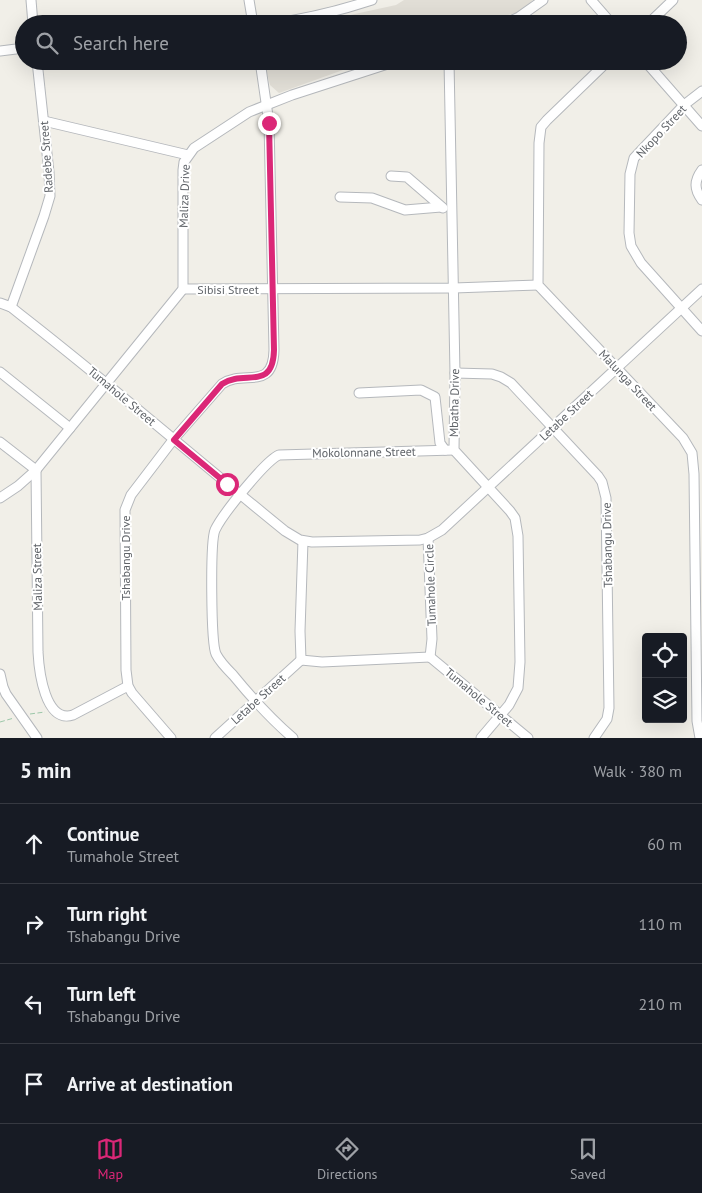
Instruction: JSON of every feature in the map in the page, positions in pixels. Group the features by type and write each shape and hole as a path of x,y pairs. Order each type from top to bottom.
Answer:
{"street":[{"path":"31,0 32,15"},
{"path":"249,0 252,15"},
{"path":"322,15 372,0"},
{"path":"522,15 543,0"},
{"path":"591,0 604,15"},
{"path":"657,15 673,0"},
{"path":"0,51 15,49"},
{"name":"Radebe Street","path":"11,307 48,205 50,186 38,70"},
{"name":"Tshabangu Drive","path":"128,686 126,670 125,510 131,495 174,440 222,384 228,380 262,377 271,368 274,356 268,104 262,70"},
{"name":"Maliza Drive","path":"183,289 183,170 184,162 188,155 201,142 249,112 370,70"},
{"name":"Mbatha Drive","path":"449,70 455,374 449,450 489,487 515,518 518,536 520,676 518,688 514,697 500,716 481,738"},
{"path":"454,288 538,285 538,143 541,127 599,70"},
{"path":"653,70 702,126"},
{"name":"Nkopo Street","path":"702,91 684,105 634,158 630,174 631,246 641,263 702,331"},
{"path":"44,121 188,155"},
{"path":"702,170 696,180 695,187 702,200"},
{"path":"391,176 407,177 441,207 452,211"},
{"path":"340,197 372,198 405,210 441,207"},
{"name":"Malunga Street","path":"538,285 683,438 692,453 694,474 697,722 700,738"},
{"name":"Sibisi Street","path":"183,289 454,288"},
{"name":"Letabe Street","path":"428,538 442,530 702,288"},
{"path":"0,498 18,486 36,470 183,289"},
{"name":"Tumahole Street","path":"0,302 11,307 106,382 285,531 303,541"},
{"path":"0,372 70,428"},
{"name":"Tshabangu Drive","path":"455,374 482,373 502,377 519,391 602,482 606,498 609,708 607,719 594,738"},
{"path":"359,393 421,390 435,397 440,443 449,450"},
{"path":"0,442 36,470"},
{"name":"Mokolonnane Street","path":"240,495 275,457 285,454 449,450"},
{"name":"Maliza Street","path":"36,470 38,652 40,674 46,696 54,710 61,716 66,717 128,686"},
{"path":"240,495 219,524 213,537 213,637 216,654 255,702 293,738"},
{"name":"Tumahole Circle","path":"303,541 410,540 428,538 432,639 430,656"},
{"path":"303,541 301,660 322,662 430,656"},
{"name":"Tumahole Street","path":"430,656 528,738"},
{"name":"Letabe Street","path":"215,738 301,660"},
{"path":"0,674 6,694 37,738"},
{"path":"128,686 171,738"}],"shaded area":[{"path":"404,0 533,0 521,11 509,15 350,15 396,5"},
{"path":"266,70 343,70 279,93 270,85"}],"route":[{"path":"227,484 174,440 222,384 228,380 262,377 271,368 274,350 269,123"}]}
